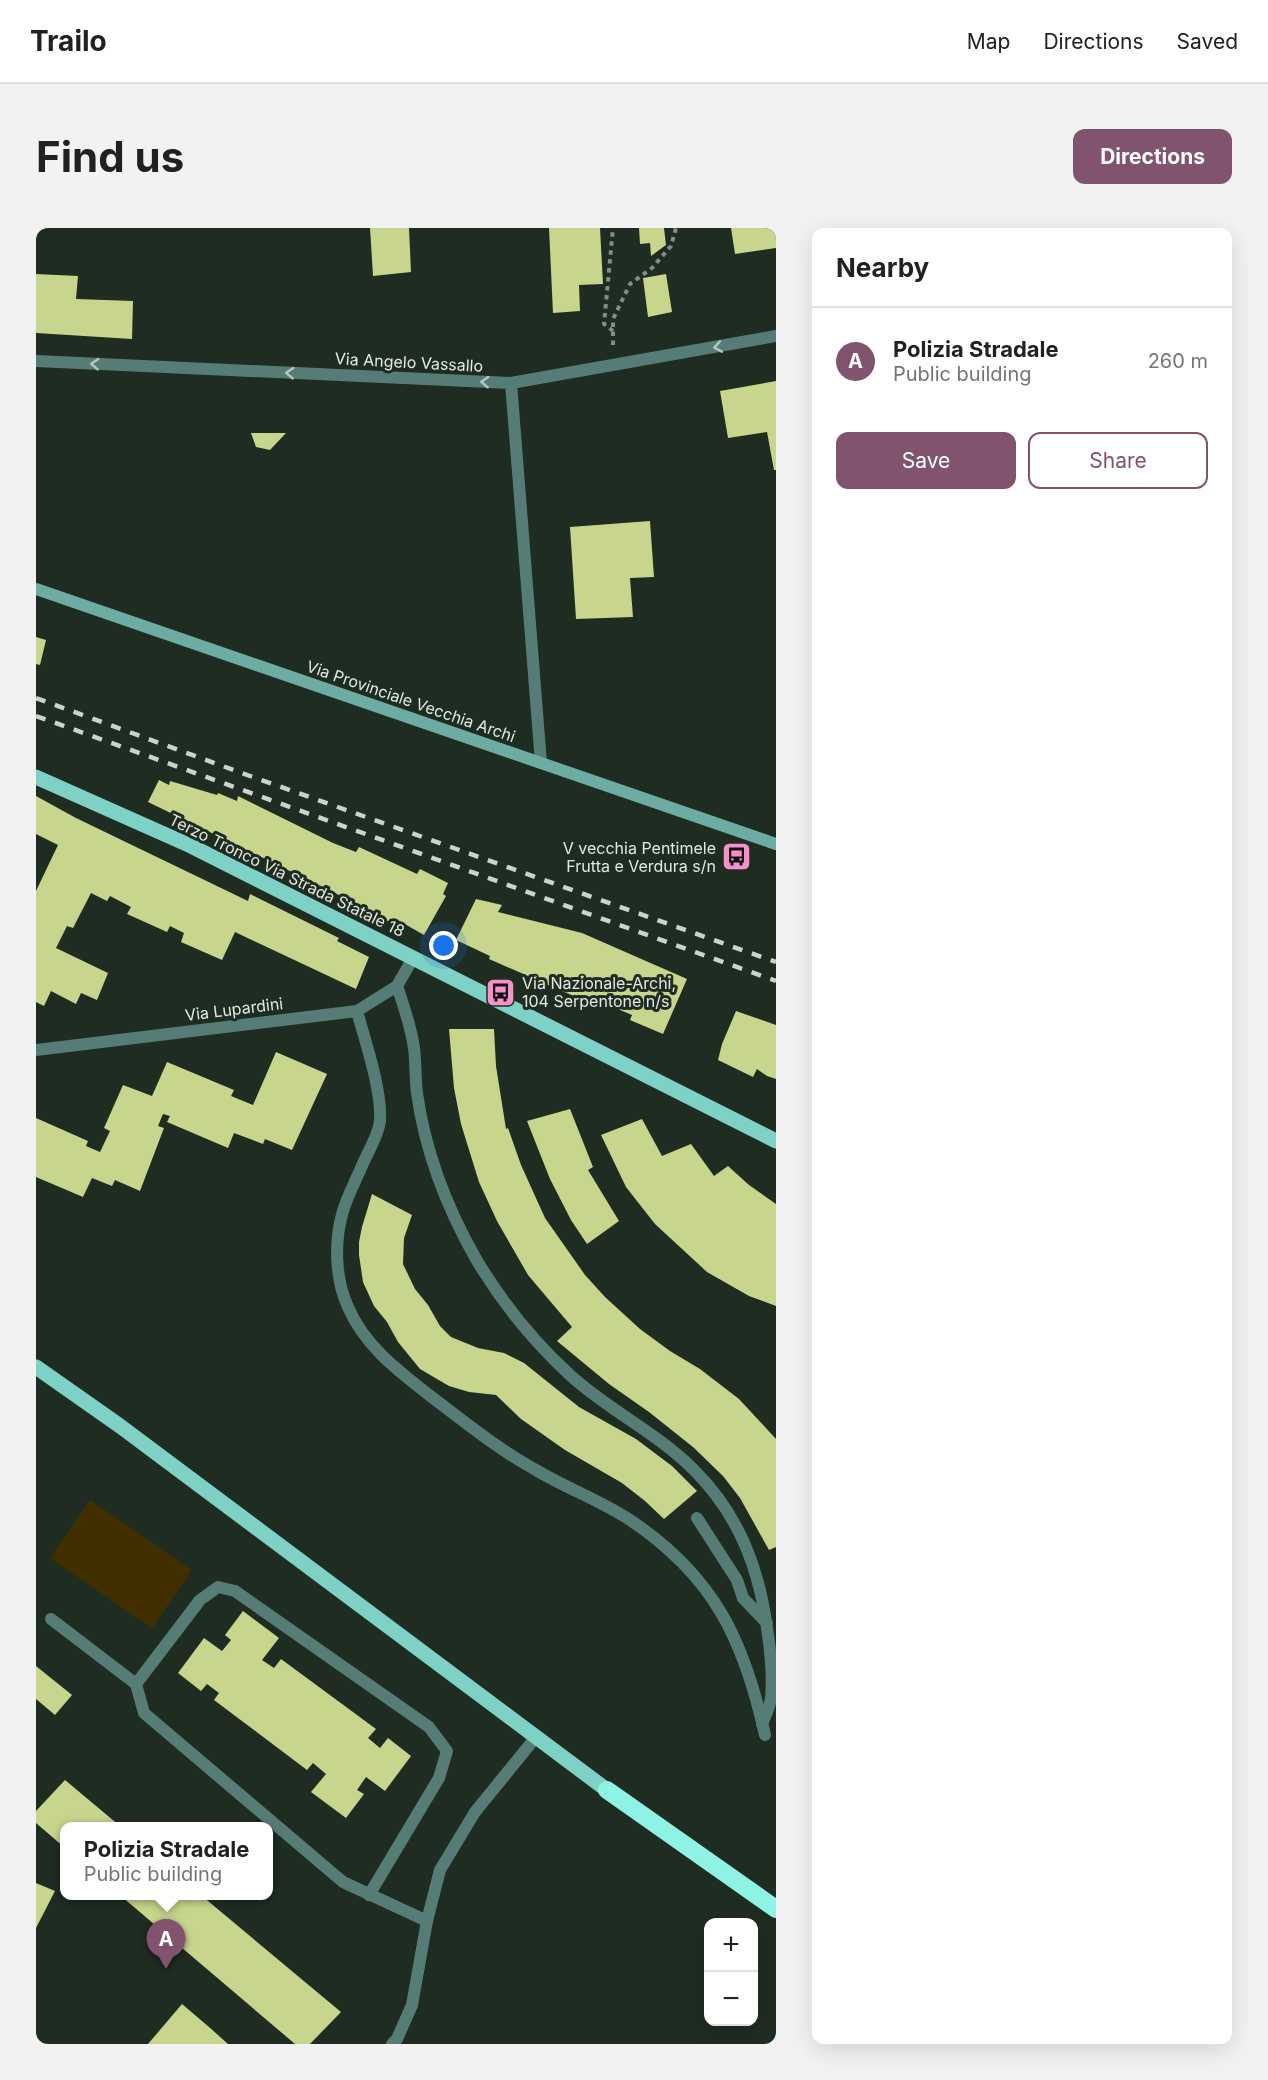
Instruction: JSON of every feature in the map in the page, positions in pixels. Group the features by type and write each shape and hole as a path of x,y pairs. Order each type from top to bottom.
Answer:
{"highway":[{"path":"607,1790 776,1909"}],"main road":[{"name":"Terzo Tronco Via Strada Statale 18","path":"36,777 191,846 776,1141"},
{"path":"36,1367 120,1426 607,1790"}],"street":[{"name":"Via Angelo Vassallo","path":"36,361 511,383 776,336"},
{"path":"511,383 541,763"},
{"name":"Via Provinciale Vecchia Archi","path":"36,589 776,844"},
{"path":"357,1011 377,1091 380,1120 343,1212 337,1254 340,1282 348,1308 367,1339 387,1362 470,1426 534,1469 629,1520 683,1563 701,1583 728,1622 750,1673 764,1729 771,1700 772,1662 767,1623 762,1592 749,1553 732,1516 692,1468 645,1429 570,1376 504,1302 476,1259 452,1213 428,1147 417,1092 415,1049 410,1023 397,987 413,958"},
{"name":"Via Lupardini","path":"36,1050 357,1011 397,987"},
{"path":"697,1518 737,1580 743,1598 767,1623"},
{"path":"136,1684 200,1600 218,1587 235,1591 429,1727 447,1750 439,1778 369,1894"},
{"path":"51,1619 136,1684 144,1713 272,1822"},
{"path":"392,2044 397,2039 412,2005 427,1921 440,1870 475,1812 536,1737"},
{"path":"273,1823 343,1882 427,1921"}],"path":[{"path":"613,228 604,324 613,332"},
{"path":"614,365 613,319 630,284 652,268 671,246 676,228"}],"shaded area":[{"path":"90,1500 192,1570 152,1628 50,1558"}],"building":[{"path":"370,228 409,228 411,272 373,276"},
{"path":"549,228 600,228 603,284 579,285 580,311 553,313"},
{"path":"639,228 664,228 666,245 651,256 650,243 640,244"},
{"path":"731,228 776,228 776,248 735,254"},
{"path":"36,274 78,276 76,299 133,301 132,339 36,333"},
{"path":"666,274 672,312 648,317 643,278"},
{"path":"776,381 776,470 774,470 767,432 728,438 720,391"},
{"path":"251,433 286,433 270,450 256,447"},
{"path":"650,521 654,577 630,578 633,617 576,619 570,527"},
{"path":"36,637 46,640 40,665 36,664"},
{"path":"159,780 169,785 170,781 217,795 218,793 237,801 238,796 333,843 356,852 359,847 417,874 420,869 448,883 443,894 446,896 424,935 396,919 393,924 335,893 148,802"},
{"path":"36,796 76,818 248,901 250,894 339,938 337,941 369,957 356,989 235,932 222,960 181,942 184,933 170,926 167,932 127,914 131,907 110,896 107,901 91,893 73,928 67,926 56,948 108,973 97,1000 81,993 76,1004 51,991 44,1006 36,1002 36,891 58,845 36,834"},
{"path":"476,899 502,905 498,912 582,933 687,979 663,1034 630,1020 632,1015 587,996 585,1001 489,959 490,956 456,940"},
{"path":"736,1011 776,1025 776,1079 757,1069 753,1077 718,1060"},
{"path":"449,1029 494,1029 496,1066 506,1129 508,1128 521,1165 545,1218 585,1275 640,1329 700,1369 739,1399 776,1439 776,1547 769,1550 740,1498 723,1476 693,1447 609,1384 557,1341 572,1327 528,1275 497,1221 479,1182 461,1124 454,1088"},
{"path":"276,1052 327,1074 292,1150 265,1139 263,1144 234,1133 228,1148 167,1122 170,1116 163,1114 158,1126 164,1128 140,1191 115,1180 112,1186 92,1178 83,1197 36,1177 36,1118 88,1141 86,1146 100,1152 110,1131 104,1128 123,1085 152,1096 167,1062 234,1090 231,1096 253,1105"},
{"path":"570,1109 593,1167 588,1170 619,1221 587,1244 571,1220 550,1179 527,1121"},
{"path":"642,1119 662,1156 691,1144 714,1176 728,1166 749,1185 776,1204 776,1306 749,1296 707,1272 655,1224 626,1187 601,1135"},
{"path":"372,1194 412,1215 404,1238 403,1264 415,1289 428,1305 440,1326 451,1337 478,1348 504,1353 524,1363 579,1407 636,1439 672,1466 697,1491 664,1519 622,1483 565,1450 521,1419 496,1395 469,1392 449,1386 420,1369 398,1342 387,1322 374,1306 363,1282 359,1242"},
{"path":"243,1611 279,1638 262,1660 274,1668 281,1659 376,1729 368,1738 380,1748 388,1738 411,1756 385,1791 366,1777 357,1790 364,1794 346,1818 311,1792 326,1774 313,1763 307,1770 214,1700 219,1693 207,1684 201,1691 178,1673 204,1638 222,1651 231,1640 225,1635"},
{"path":"36,1666 72,1695 55,1715 36,1699"},
{"path":"65,1780 115,1822 60,1822 60,1844 36,1823 36,1811"},
{"path":"36,1883 55,1891 36,1928"},
{"path":"126,1900 207,1900 341,2012 310,2044 295,2044"},
{"path":"182,2004 209,2027 228,2044 148,2044"}],"railway":[{"path":"36,698 776,962"},
{"path":"36,716 776,981"}],"place":[{"name":"V vecchia Pentimele Frutta e Verdura s/n","path":"737,857"},
{"name":"Via Nazionale-Archi, 104 Serpentone n/s","path":"501,992"},
{"name":"Polizia Stradale","path":"166,1969"}]}
